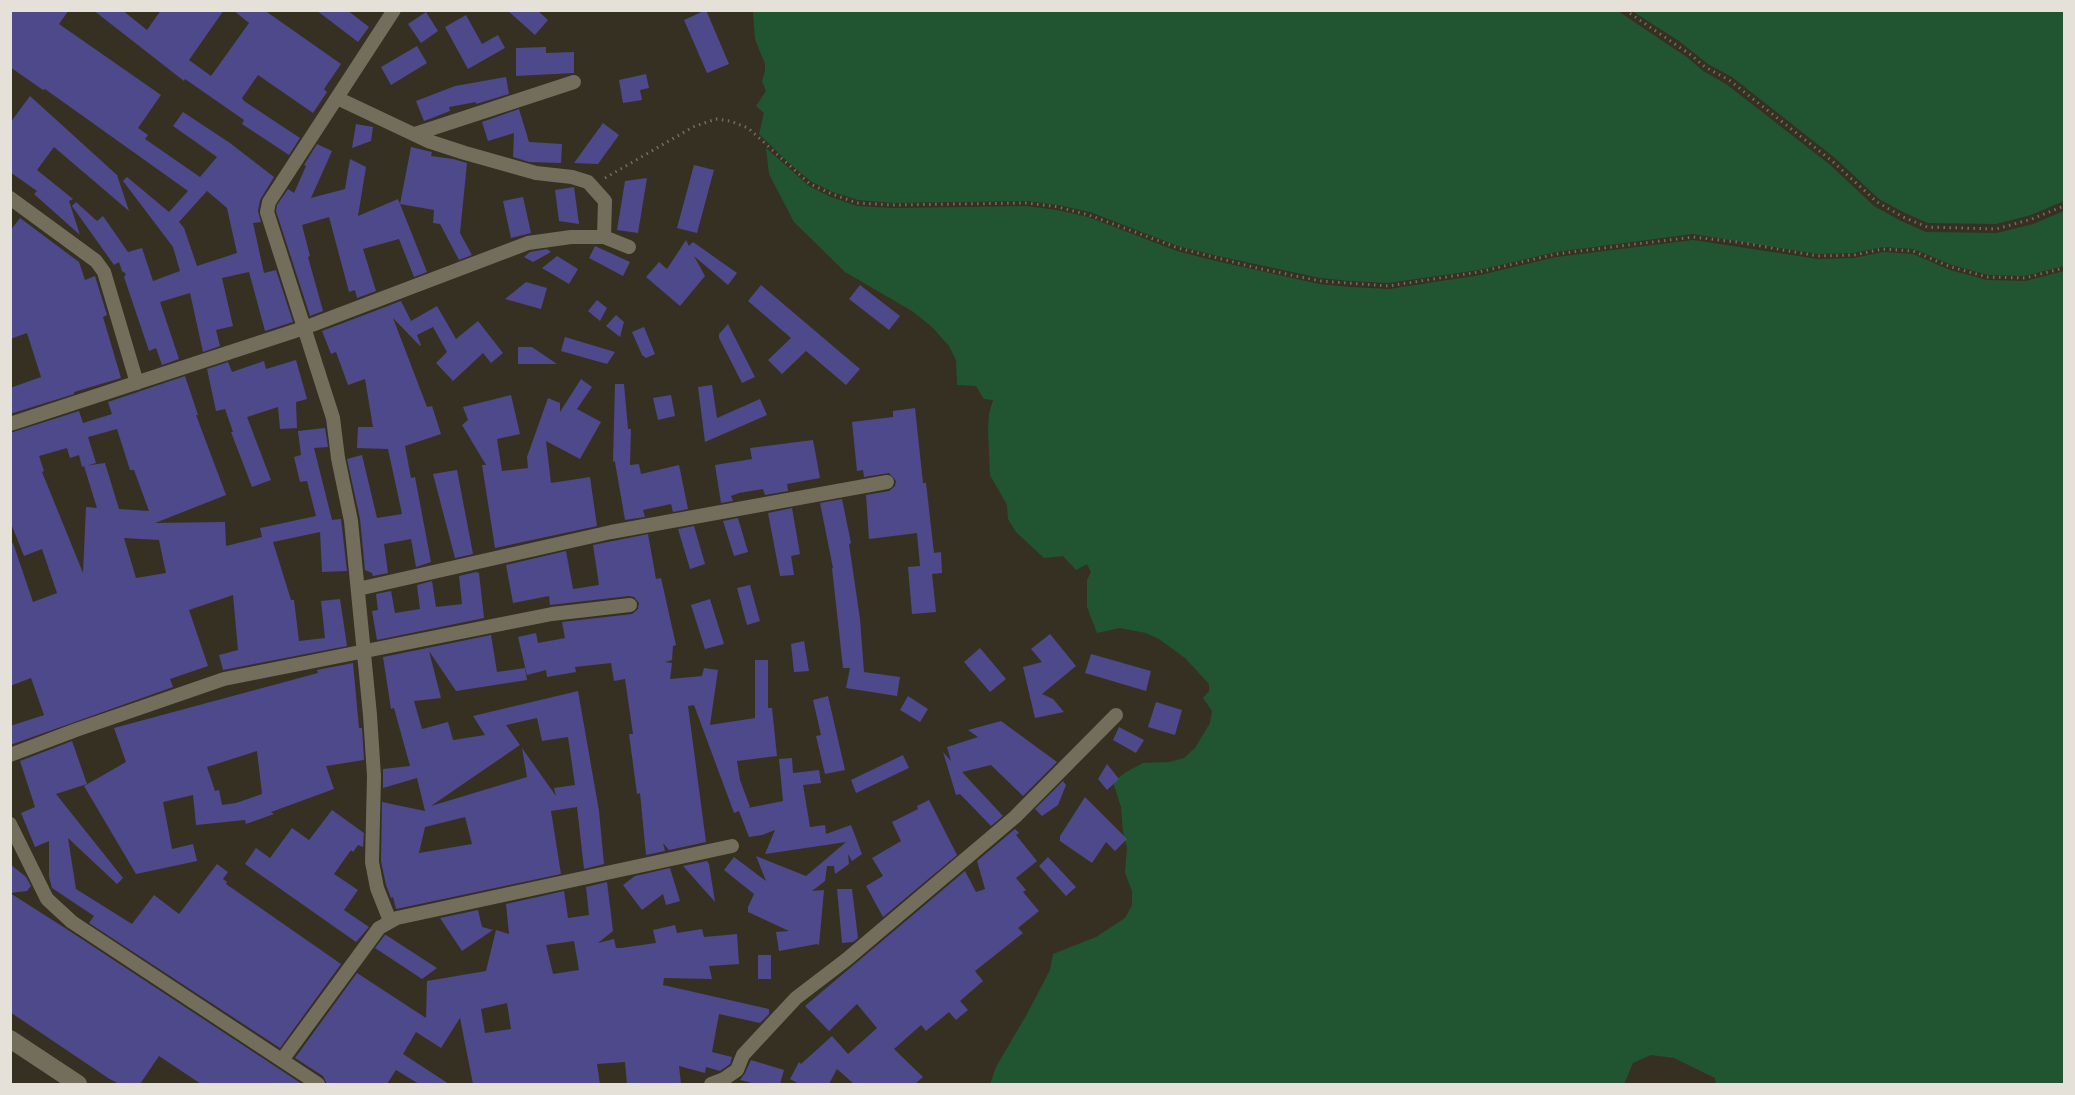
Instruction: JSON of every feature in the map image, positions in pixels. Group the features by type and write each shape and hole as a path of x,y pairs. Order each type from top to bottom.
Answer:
{"street":[{"path":"390,921 376,888 372,862 374,776 351,521 338,458 333,418 267,212 269,202 394,10"},
{"path":"415,134 574,82"},
{"path":"337,98 415,134 465,153 536,173 572,177 588,182 605,201 604,237"},
{"path":"10,198 82,249 100,266 104,272 137,383"},
{"path":"10,424 304,328 528,243 571,237 604,237 629,247"},
{"path":"358,589 610,532 887,482"},
{"path":"10,756 76,730 224,680 552,614 630,605"},
{"path":"711,1084 737,1070 743,1055 796,998 847,959 1015,817 1116,715"},
{"path":"10,824 47,899 72,922 318,1084"},
{"path":"282,1060 379,928 390,921 732,846"},
{"path":"10,1040 78,1084"}],"path":[{"path":"1625,10 1705,67 1729,80 1832,161 1877,202 1903,217 1927,227 1996,229 2032,219 2064,206"},
{"path":"593,186 693,126 716,119 730,121 748,129 810,184 857,203 893,205 1027,203 1058,207 1089,215 1178,248 1320,281 1388,286 1479,272 1556,254 1693,237 1818,256 1854,255 1883,249 1914,251 1951,267 1987,277 2025,278 2064,268"}],"green space":[{"path":"753,11 1618,11 1688,58 1703,71 1726,84 1829,164 1874,206 1901,221 1926,232 1997,233 2033,224 2064,211 2064,266 2024,276 1988,275 1952,265 1914,249 1883,247 1853,253 1818,254 1693,234 1556,252 1479,270 1388,283 1350,281 1320,278 1178,246 1090,212 1058,205 1028,201 894,203 858,200 812,182 759,134 764,113 756,106 766,91 762,81 765,64 755,39"},
{"path":"1632,11 2064,11 2064,201 2031,215 1996,224 1928,223 1905,213 1879,199 1835,158 1732,77 1708,64 1679,41"},
{"path":"766,148 809,186 857,206 894,208 1027,206 1057,210 1088,217 1177,251 1319,284 1350,287 1389,289 1480,275 1556,257 1693,240 1818,259 1854,258 1883,252 1913,254 1950,270 1987,280 2025,281 2064,271 2064,1084 1716,1084 1715,1078 1674,1058 1651,1055 1633,1063 1624,1084 990,1084 996,1067 1050,970 1053,954 1096,937 1125,918 1132,905 1132,891 1125,873 1127,848 1121,807 1113,782 1143,763 1169,762 1184,758 1195,748 1210,723 1212,711 1203,698 1209,691 1209,684 1185,658 1159,639 1146,633 1120,628 1097,633 1087,607 1087,580 1091,572 1087,564 1076,570 1063,556 1044,558 1016,532 1008,519 1007,505 990,475 988,430 993,400 984,399 976,386 957,385 956,360 949,346 932,327 912,311 845,272 794,222 769,174"}],"building":[{"path":"10,10 69,10 59,24 161,95 138,128 148,135 145,139 200,177 217,157 173,126 183,112 230,143 274,177 260,200 258,211 261,222 253,223 264,273 276,270 293,322 265,331 249,272 222,278 233,326 216,330 220,346 203,352 190,293 160,302 179,359 162,365 156,348 149,351 124,277 126,274 122,271 119,262 114,265 72,206 76,202 97,221 103,216 128,252 142,248 153,281 180,271 173,247 123,181 127,177 169,212 188,191 45,89 43,90 10,67","holes":["207,191 227,208 237,253 197,266 184,228 179,222"]},
{"path":"93,10 122,10 147,30 161,10 224,10 189,60 211,76 249,23 233,10 264,10 341,64 324,89 327,92 313,113 258,75 242,98 300,138 289,155 242,124 244,120 185,79 184,81"},
{"path":"316,10 347,10 369,27 358,42"},
{"path":"507,10 537,10 548,20 535,35"},
{"path":"706,10 729,64 707,73 684,20"},
{"path":"426,12 438,31 421,43 408,24"},
{"path":"466,15 482,44 498,35 505,48 468,69 445,27"},
{"path":"417,46 427,63 391,85 381,67"},
{"path":"546,47 546,53 574,52 574,73 516,76 516,48"},
{"path":"646,74 649,88 640,90 642,100 623,103 619,80"},
{"path":"506,77 509,94 476,104 476,102 449,107 450,111 424,121 416,101 455,86"},
{"path":"30,96 117,175 129,211 54,147 37,170 73,199 69,201 80,235 34,194 37,191 10,172 10,123"},
{"path":"519,109 529,142 562,144 561,163 529,162 513,157 514,133 488,141 482,122"},
{"path":"603,123 619,135 598,164 574,163"},
{"path":"356,124 373,127 371,141 352,148"},
{"path":"317,144 332,151 311,198 345,189 350,159 366,167 358,216 398,199 427,272 414,277 399,239 363,249 376,291 357,298 355,290 349,292 329,217 302,225 323,311 310,316 276,211 277,205 288,189 294,193 306,166 304,165"},
{"path":"411,147 432,152 431,156 467,163 460,233 472,255 459,260 440,224 433,223 434,210 400,204"},
{"path":"694,165 714,170 697,233 677,228"},
{"path":"647,178 638,233 617,230 625,181"},
{"path":"574,187 579,224 559,221 555,190"},
{"path":"523,197 531,233 511,238 503,201"},
{"path":"20,218 79,262 85,280 95,276 107,315 103,317 121,378 10,414 10,388 41,377 27,333 10,339 10,231"},
{"path":"686,240 689,246 693,242 737,273 728,285 694,256 705,276 680,306 646,277 659,262 667,269"},
{"path":"595,246 630,262 623,276 589,258"},
{"path":"547,249 551,252 533,262 524,257 530,252"},
{"path":"557,256 578,269 569,284 542,268"},
{"path":"526,282 547,288 541,309 505,299"},
{"path":"761,285 860,369 846,385 806,351 782,374 768,360 791,338 748,301"},
{"path":"860,285 900,316 889,330 849,299"},
{"path":"597,300 607,308 600,321 588,311"},
{"path":"401,301 411,321 437,306 456,339 478,321 503,353 491,363 483,353 453,381 436,363 447,352 433,327 417,335 420,346 393,318 427,407 432,406 441,434 405,446 411,478 415,477 431,562 416,567 411,539 384,544 388,573 373,576 365,570 360,519 347,459 362,455 377,518 402,514 388,449 357,448 358,427 373,427 365,379 348,385 336,352 331,354 322,331"},
{"path":"616,315 624,322 620,337 606,326"},
{"path":"728,324 755,377 742,383 719,338 719,334"},
{"path":"644,327 655,354 646,358 642,355 632,332"},
{"path":"565,337 615,352 607,364 561,351"},
{"path":"518,347 532,347 557,364 518,364"},
{"path":"296,360 307,399 296,402 297,428 280,429 278,407 247,417 271,480 252,487 231,432 233,432 225,409 216,411 207,369 228,362 232,372 264,361 266,369"},
{"path":"185,376 198,415 196,415 226,495 155,523 225,522 226,546 262,537 260,528 316,516 307,481 300,482 294,457 301,455 298,431 325,428 328,447 314,448 332,520 341,519 347,571 322,572 320,532 273,542 291,600 294,600 299,641 325,638 321,601 340,599 347,646 223,670 219,655 238,650 233,595 189,610 208,666 170,679 173,687 10,745 10,726 44,715 31,678 10,686 10,544 13,543 33,602 57,593 42,549 24,556 10,521 10,433 79,411 83,423 112,414 108,402","holes":["117,429 130,470 134,470 149,511 119,509 105,463 87,466 96,463 88,437","67,448 70,458 79,455 97,508 86,507 83,573 42,472 44,471 39,456","124,538 159,540 166,573 136,578"]},
{"path":"581,379 592,387 577,409 601,422 580,459 546,441 551,483 590,477 597,526 495,548 482,465 486,465 462,425 468,420 463,407 511,395 520,434 497,439 502,471 528,468 527,457 548,398 560,403 560,412"},
{"path":"615,384 624,384 628,429 631,429 630,465 639,464 641,474 679,465 688,509 673,512 671,504 643,510 645,517 625,520 613,461"},
{"path":"712,385 717,418 760,399 767,415 705,442 698,387"},
{"path":"671,395 675,416 658,420 653,398"},
{"path":"915,408 923,483 926,483 934,553 941,552 942,573 932,574 936,612 912,614 908,567 920,566 917,533 869,539 866,495 889,491 895,486 896,481 889,473 864,477 863,470 857,471 852,422 893,417 893,411"},
{"path":"813,440 820,478 787,484 788,491 765,495 763,489 739,493 731,496 733,501 721,503 715,465 752,459 750,448"},
{"path":"457,470 473,554 455,558 433,474"},
{"path":"842,499 851,543 849,544 860,619 864,672 900,677 897,696 846,688 850,668 843,668 833,568 820,503"},
{"path":"792,508 800,554 791,556 794,575 780,576 768,513"},
{"path":"738,518 748,552 734,556 723,521"},
{"path":"694,526 705,564 690,569 678,529"},
{"path":"648,534 656,579 661,578 676,645 673,646 672,660 665,662 672,663 670,679 702,676 704,668 718,670 710,725 755,718 755,660 768,660 768,708 772,708 777,756 737,761 740,780 750,807 748,808 783,801 779,759 792,758 793,773 819,770 821,783 803,785 810,827 825,825 826,834 851,825 862,854 852,861 848,854 849,864 835,874 834,866 827,866 825,881 812,891 824,890 819,945 779,951 776,932 789,931 748,912 754,894 724,870 734,857 766,881 756,856 806,876 846,842 765,854 775,830 749,837 739,811 734,813 694,705 688,706 706,842 669,850 663,843 665,851 646,855 640,793 637,794 629,734 633,734 625,679 614,681 611,663 575,667 576,672 547,677 546,670 527,675 518,637 536,633 538,643 565,638 562,622 632,614 638,609 639,603 634,597 629,596 550,605 549,596 513,603 506,565 566,551 573,589 599,585 593,545"},
{"path":"479,573 484,618 377,640 372,611 378,610 376,594 391,591 395,613 420,609 417,585 432,581 436,607 462,604 459,576"},
{"path":"750,585 760,621 747,625 737,588"},
{"path":"710,599 724,644 705,649 691,605"},
{"path":"1050,634 1076,666 1042,694 1053,699 1064,712 1035,718 1023,667 1042,662 1031,649"},
{"path":"491,635 497,672 525,668 527,680 456,691 429,651 441,698 414,701 422,729 448,722 453,740 485,735 473,716 578,691 599,811 604,864 584,869 577,807 551,811 561,874 396,909 393,897 391,898 386,885 381,861 382,802 425,811 417,778 383,788 383,769 410,766 394,708 391,709 383,657","holes":["537,718 542,741 568,737 575,785 554,788 556,796 522,748 527,777 431,806 520,745 506,725","465,817 472,844 419,853 425,827"]},
{"path":"804,641 809,671 794,672 791,644"},
{"path":"980,648 1006,679 990,692 964,662"},
{"path":"1091,654 1151,671 1146,691 1085,673"},
{"path":"353,663 364,760 326,766 334,789 271,812 274,814 246,824 245,820 196,825 193,795 163,802 172,849 193,844 197,861 136,874 84,786 126,762 114,728 318,673 317,670","holes":["257,751 262,794 222,805 219,790 215,791 207,767"]},
{"path":"828,696 845,770 825,774 816,736 821,735 813,700"},
{"path":"908,696 928,709 920,722 900,710"},
{"path":"1156,702 1182,710 1175,735 1148,727"},
{"path":"1001,721 1057,762 1023,796 991,765 962,772 1003,816 991,826 960,794 956,795 943,752 951,761 947,747 978,737 968,730"},
{"path":"1119,727 1144,740 1136,753 1113,740"},
{"path":"72,741 87,784 56,794 123,878 117,884 68,838 76,889 132,924 154,895 179,914 217,864 228,872 223,879 227,882 226,884 341,964 280,1048 89,923 94,916 52,888 49,877 49,841 35,847 21,813 35,807 20,761"},
{"path":"903,755 909,768 856,793 851,780"},
{"path":"1107,764 1119,779 1107,790 1098,779"},
{"path":"1063,781 1066,785 1058,805 1042,816 1035,809"},
{"path":"1085,797 1127,839 1115,851 1106,842 1092,863 1060,841 1060,836"},
{"path":"929,800 957,855 883,917 866,886 883,876 872,858 901,841 892,822 918,809 917,806"},
{"path":"332,810 364,833 363,847 358,845 353,852 351,850 334,874 358,890 344,910 369,927 356,942 245,864 256,848 270,858 292,828 309,840"},
{"path":"1015,829 1019,833 1016,835 1037,861 1016,878 1026,890 1023,892 1039,911 1018,928 1023,933 975,971 983,981 960,1001 968,1010 956,1020 949,1012 926,1031 921,1025 894,1049 923,1077 915,1084 854,1084 837,1069 829,1084 799,1084 790,1079 799,1062 801,1064 832,1036 848,1054 877,1028 857,1004 829,1031 805,1006 965,871 976,892 985,889 977,861"},
{"path":"1048,857 1076,887 1066,896 1039,866"},
{"path":"707,861 709,864 715,902 683,866"},
{"path":"10,864 26,877 31,886 27,891 10,893"},
{"path":"670,868 680,901 666,905 663,894 642,910 623,885 635,876"},
{"path":"607,882 613,931 598,943 614,939 616,948 621,948 656,943 653,930 675,925 677,933 702,929 704,937 737,934 739,964 709,966 712,979 664,978 663,985 769,1009 769,1014 760,1023 719,1014 712,1052 732,1057 730,1064 720,1071 706,1067 705,1073 679,1066 681,1084 627,1084 625,1062 597,1064 600,1084 473,1084 460,1018 441,1048 416,1032 403,1054 449,1084 419,1084 396,1070 387,1084 327,1084 323,1076 295,1058 357,973 426,1018 427,981 486,971 496,930 509,934 506,904 564,891 568,918 589,915 586,887","holes":["574,941 579,970 553,974 546,945","507,1003 511,1029 485,1033 481,1009"]},
{"path":"837,889 852,889 858,938 853,942 842,943"},
{"path":"10,893 302,1084 201,1084 159,1056 140,1084 119,1084 108,1078 10,1012"},
{"path":"478,910 482,927 493,930 462,951 440,918"},
{"path":"385,935 437,968 422,979 375,948"},
{"path":"758,955 771,955 771,979 758,979"},
{"path":"751,1060 784,1070 780,1084 756,1084 740,1080"}]}
